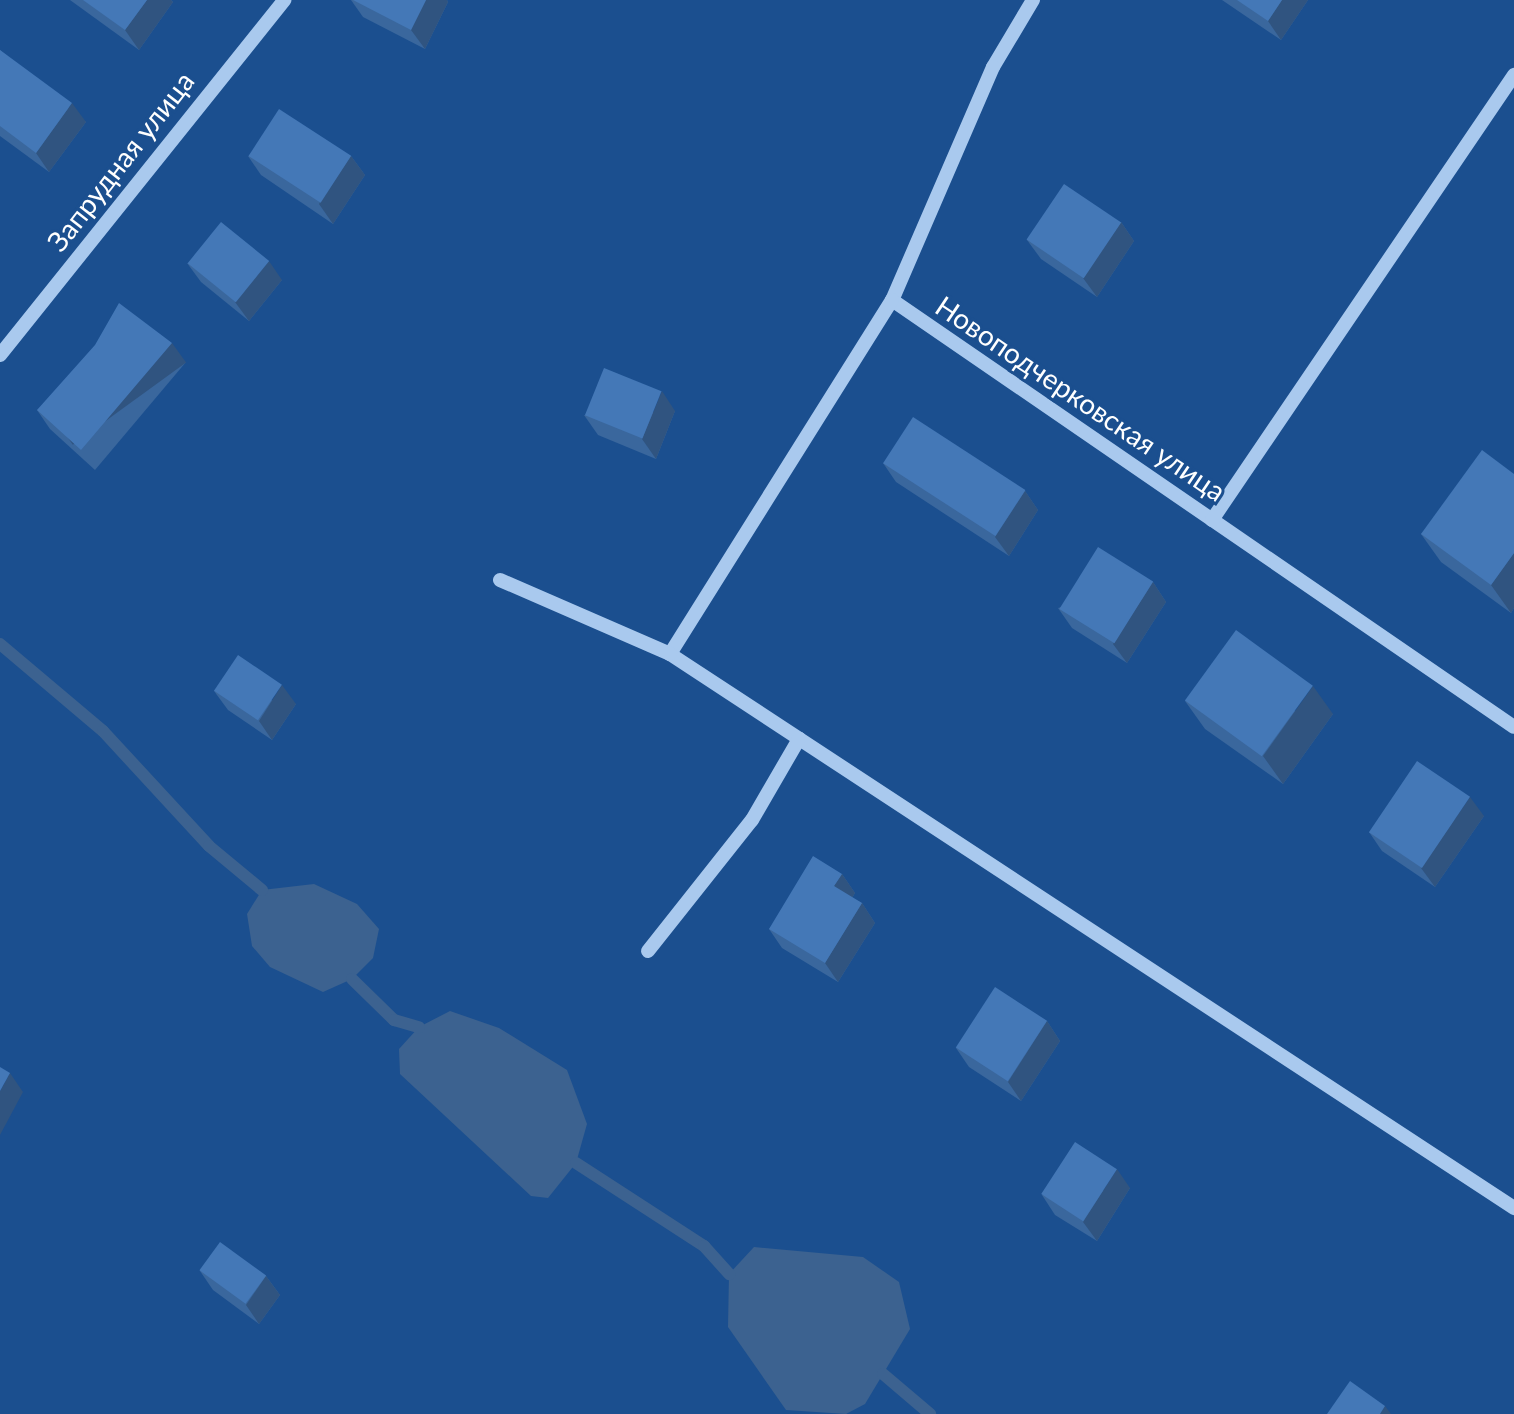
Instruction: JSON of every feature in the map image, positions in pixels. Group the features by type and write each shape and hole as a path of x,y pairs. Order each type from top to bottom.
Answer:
{"street":[{"name":"Запрудная улица","path":"0,355 284,0"},
{"name":"Новоподчерковская улица","path":"1033,0 993,67 892,300 1514,727"},
{"path":"1212,520 1514,75"},
{"path":"670,654 892,300"},
{"path":"500,580 670,654 1514,1208"},
{"path":"648,951 752,820 799,739"}],"water":[{"path":"314,884 357,904 379,929 373,958 352,979 323,992 270,967 252,946 247,914 262,890"},
{"path":"450,1011 499,1028 567,1070 587,1124 576,1163 548,1198 531,1196 400,1074 399,1049 419,1027"},
{"path":"754,1247 863,1257 899,1282 910,1329 865,1404 846,1414 786,1410 728,1327 729,1274"}],"building":[{"path":"83,0 147,0 125,30"},
{"path":"353,0 426,0 411,30"},
{"path":"1237,0 1282,0 1268,21"},
{"path":"0,50 72,103 36,153 0,126"},
{"path":"279,109 351,156 321,203 249,156"},
{"path":"1064,184 1121,223 1084,278 1027,240"},
{"path":"221,222 269,261 236,302 188,263"},
{"path":"119,303 172,343 81,450 37,410 95,345"},
{"path":"604,368 661,391 642,439 585,415"},
{"path":"913,417 1025,490 995,536 883,463"},
{"path":"1482,450 1514,474 1514,553 1491,585 1421,534"},
{"path":"1098,547 1153,581 1114,643 1059,609"},
{"path":"1236,630 1313,686 1262,756 1185,700"},
{"path":"238,655 282,685 258,720 214,691"},
{"path":"1417,761 1470,797 1422,868 1369,832"},
{"path":"813,856 842,874 834,886 862,903 825,963 769,929"},
{"path":"995,987 1047,1021 1008,1081 956,1047"},
{"path":"0,1067 10,1073 0,1091"},
{"path":"1075,1142 1117,1169 1083,1221 1041,1194"},
{"path":"220,1242 266,1276 246,1304 199,1270"},
{"path":"1350,1381 1385,1406 1380,1414 1327,1414"}],"waterway":[{"path":"0,644 103,731 209,846 262,890"},
{"path":"352,979 394,1020 419,1027"},
{"path":"576,1163 704,1246 729,1274"},
{"path":"883,1374 930,1414"}]}
